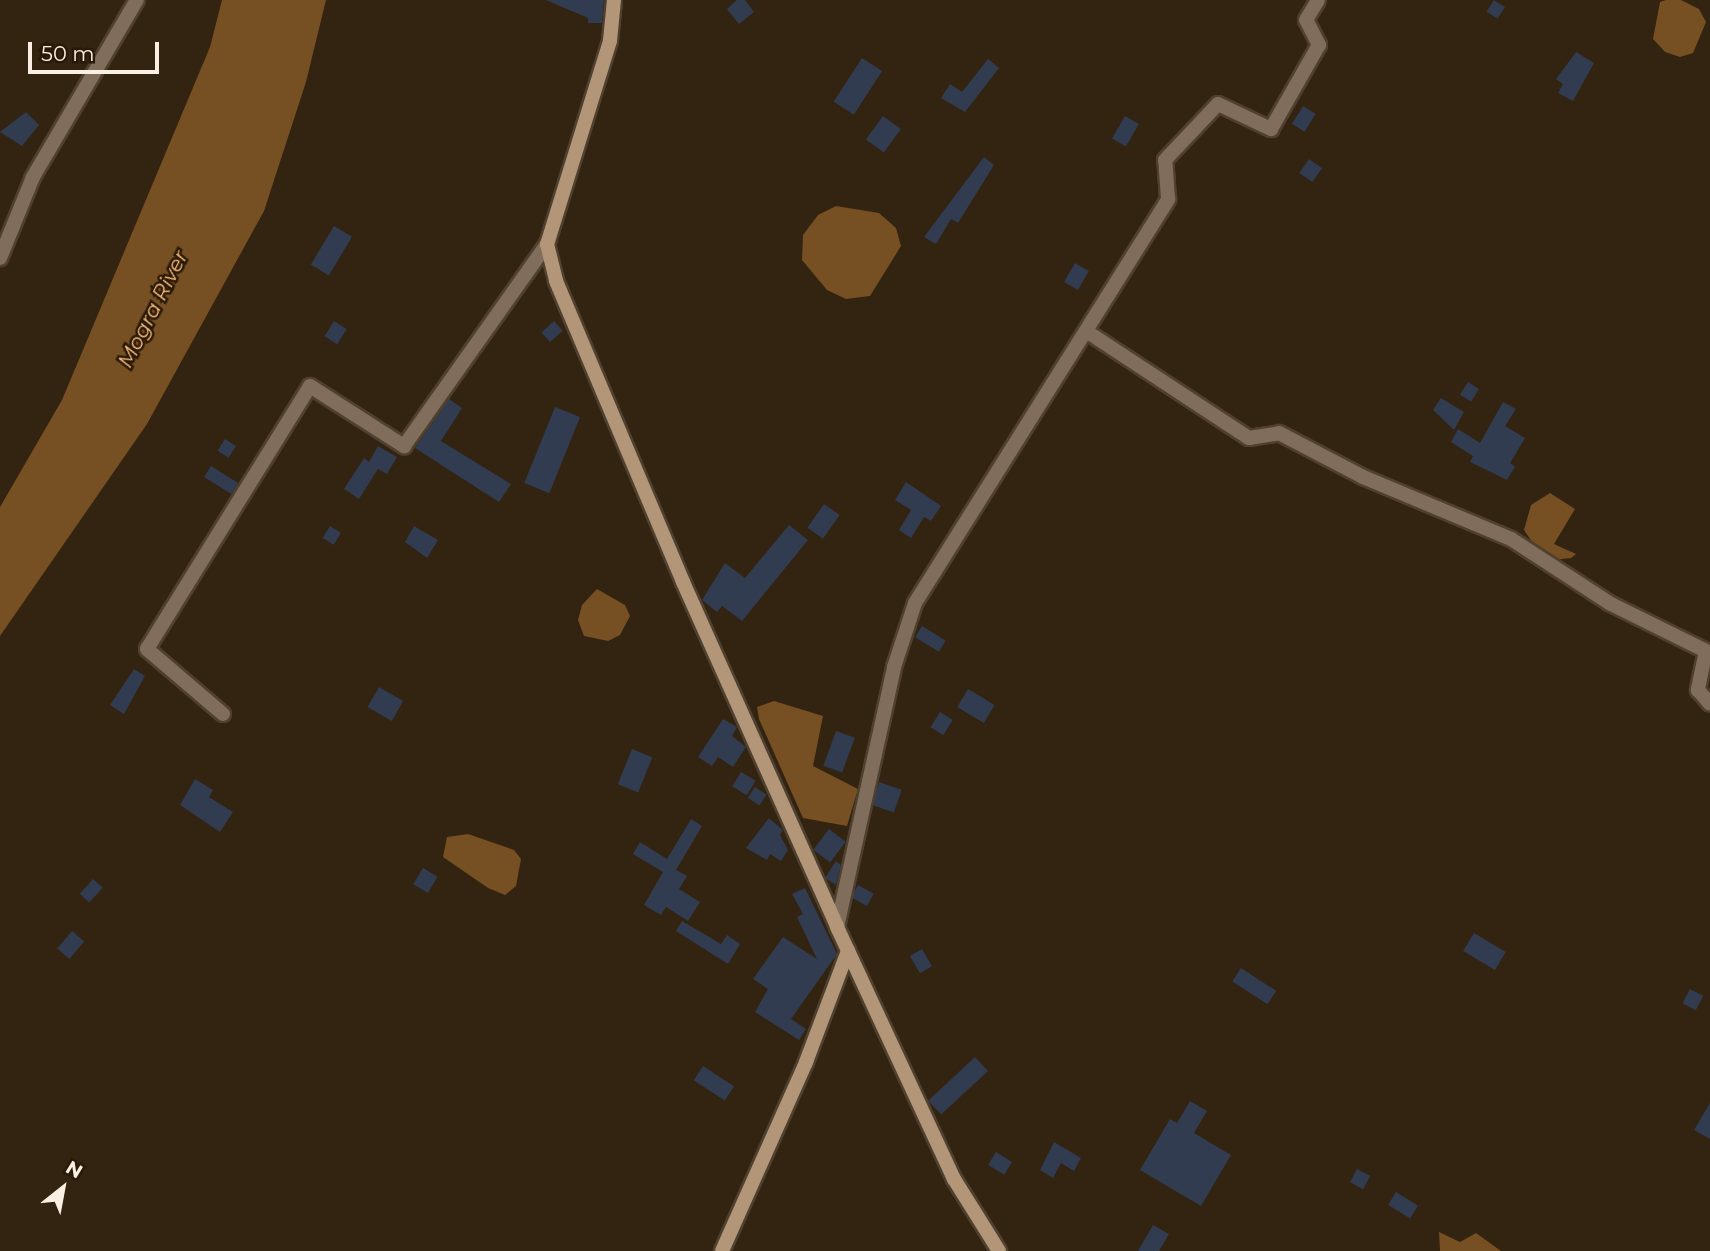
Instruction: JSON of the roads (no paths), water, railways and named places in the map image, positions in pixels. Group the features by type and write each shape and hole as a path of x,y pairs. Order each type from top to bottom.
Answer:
{"street":[{"path":"0,258 33,177 137,0"},
{"path":"223,714 147,649 310,386 404,446 547,244 601,73 614,0"},
{"path":"837,927 894,667 915,603 1168,199 1165,160 1218,104 1271,129 1319,45 1306,20 1318,0"},
{"path":"547,244 556,281 650,506 837,927 954,1179 999,1251"},
{"path":"1086,331 1249,438 1279,433 1363,477 1511,539 1609,603 1706,652 1698,690 1710,704"},
{"path":"722,1251 756,1167 806,1062 848,951"}],"water":[{"name":"Mogra River","path":"222,0 326,0 306,82 264,211 147,424 0,636 0,507 62,400 210,47"},
{"path":"1681,0 1699,9 1706,22 1693,53 1680,57 1665,52 1653,39 1660,2"},
{"path":"836,206 879,213 896,228 901,246 870,296 846,299 827,290 802,260 803,235 818,215"},
{"path":"1550,493 1575,509 1554,544 1576,554 1571,558 1553,560 1538,551 1524,530 1531,505"},
{"path":"597,589 625,605 630,616 620,635 608,641 584,636 578,620 582,605"},
{"path":"774,701 823,716 813,766 858,789 847,826 803,818 759,719 757,707"},
{"path":"468,834 514,850 521,859 516,886 505,895 488,888 443,857 447,837"},
{"path":"1439,1232 1460,1242 1476,1233 1501,1251 1440,1251"}]}
